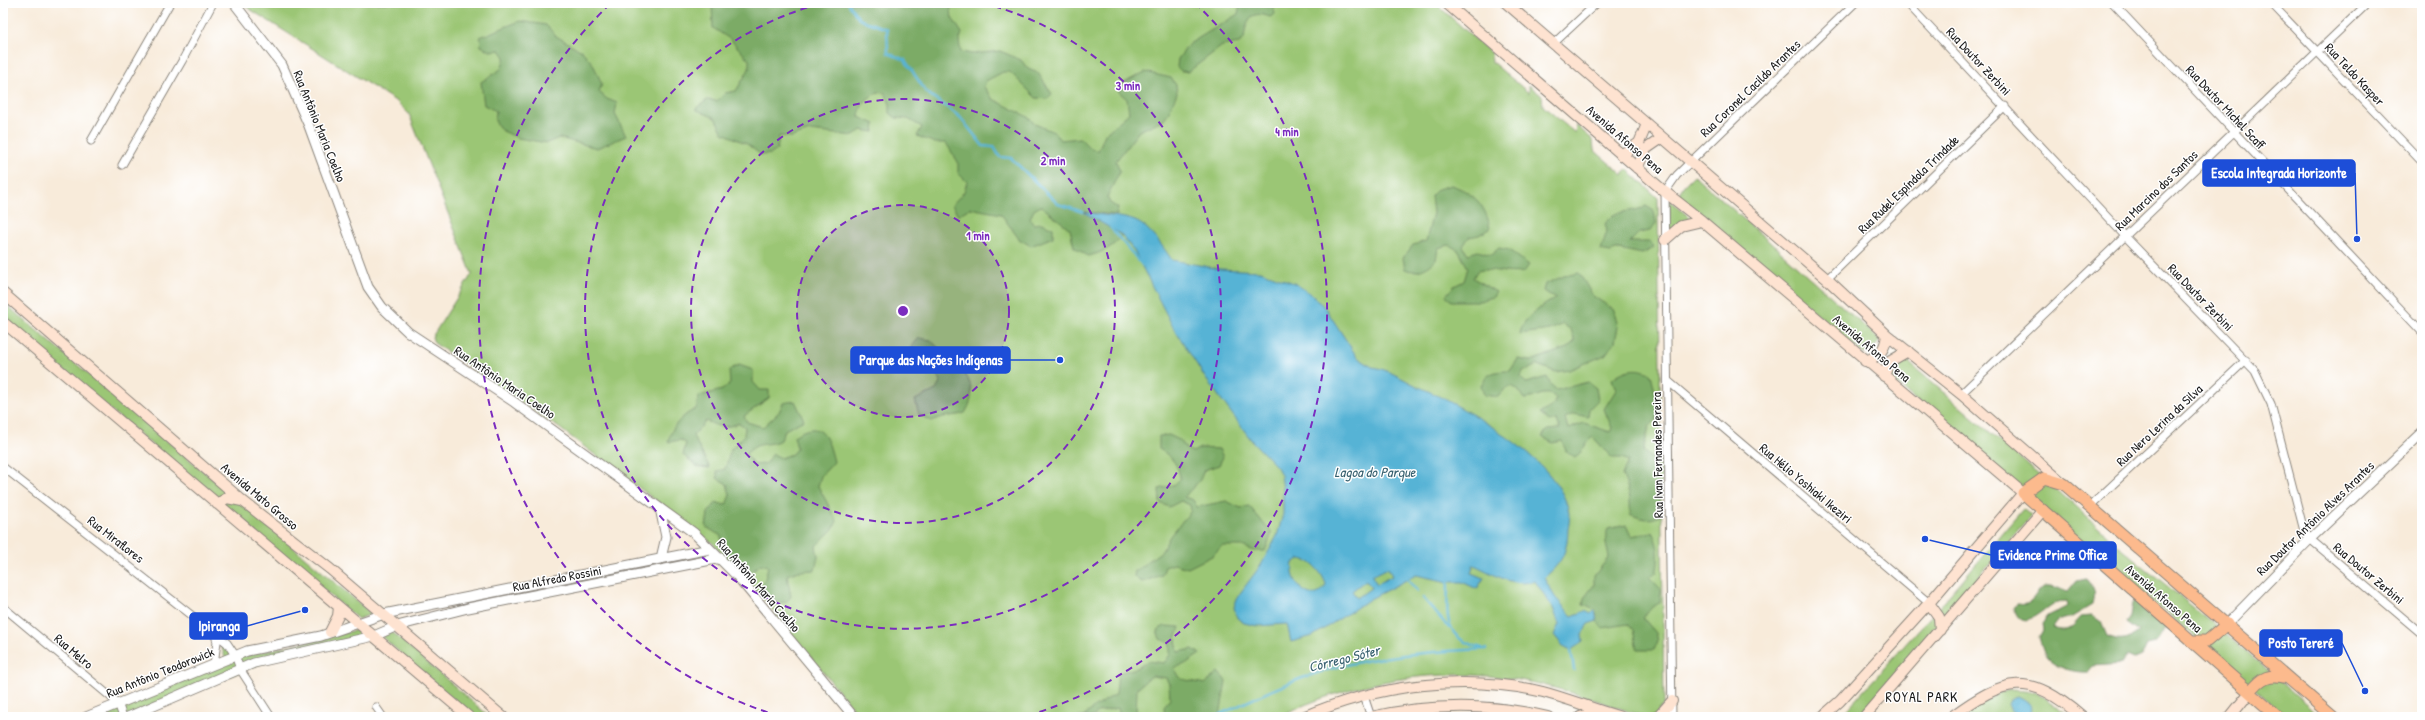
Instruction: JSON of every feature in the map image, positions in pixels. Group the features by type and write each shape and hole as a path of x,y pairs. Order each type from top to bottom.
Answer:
{"main road":[{"name":"Avenida Afonso Pena","path":"1446,3 1665,192 1702,221 2043,510 2278,717"},
{"name":"Avenida Afonso Pena","path":"1506,3 1647,124 1690,163 1827,279 1887,335 1960,394 2333,717"},
{"path":"1621,154 1639,143 1647,124"},
{"path":"1637,168 1646,149 1662,138"},
{"path":"1666,240 1681,226 1702,221"},
{"name":"Avenida Mato Grosso","path":"3,293 244,502 318,559 503,717"},
{"path":"3,322 469,717"},
{"path":"1865,360 1878,356 1882,352 1887,335"},
{"path":"1884,376 1890,362 1908,351"},
{"path":"1822,717 1840,701 1929,603 2023,493 2044,478 2064,484"},
{"path":"217,504 227,498 244,502"},
{"path":"1864,717 2043,510"},
{"path":"1929,603 1939,617 1940,630"},
{"path":"330,632 338,616 339,607"},
{"path":"2191,641 2207,641 2227,624"},
{"path":"2230,717 2264,677 2276,675 2289,678"},
{"path":"1951,717 1976,699 1999,688 2016,684 2031,685 2044,689 2064,702 2082,717"},
{"path":"1303,717 1364,696 1426,685 1490,685 1544,692 1621,717"},
{"path":"1658,717 1672,701"},
{"path":"1371,717 1431,707 1464,707 1519,712 1548,717"},
{"path":"1580,717 1599,711"}],"street":[{"path":"91,141 170,3"},
{"path":"122,165 182,61 213,3"},
{"name":"Rua Antônio Maria Coelho","path":"234,3 282,65 309,126 368,287 382,307 408,332 514,402 694,533 721,558 854,717"},
{"path":"1553,44 1597,3"},
{"name":"Rua Coronel Cacildo Arantes","path":"1665,192 1671,182 1690,163 1855,3"},
{"name":"Rua Doutor Zerbini","path":"1907,3 2125,236 2246,360 2261,380 2271,404 2303,527 2310,539 2422,634"},
{"name":"Rua Doutor Michel Scaff","path":"2112,3 2422,332"},
{"name":"Rua Teldo Kasper","path":"2271,3 2422,162"},
{"name":"Rua Marcino dos Santos","path":"1960,394 2368,3"},
{"name":"Rua Rudel Espíndola Trindade","path":"1827,279 2005,106"},
{"name":"Rua Ivan Fernandes Pereira","path":"1665,192 1672,717"},
{"name":"Rua Nero Lerina da Silva","path":"2089,507 2246,360"},
{"name":"Rua Hélio Yoshiaki Ikeziri","path":"1668,381 1929,603"},
{"name":"Rua Doutor Antônio Alves Arantes","path":"2227,624 2310,539 2422,433"},
{"name":"Rua Miraflores","path":"3,467 214,630 227,643 235,655 240,669 270,717"},
{"path":"660,508 666,537 661,558"},
{"name":"Rua Antônio Teodorowick","path":"86,717 235,655 330,632 384,614 710,549"},
{"name":"Rua Alfredo Rossini","path":"374,636 398,626 468,608 721,558"},
{"name":"Rua Melro","path":"3,607 118,703"},
{"path":"214,630 217,642 214,664"},
{"path":"128,717 254,663 374,636"},
{"path":"282,657 291,649 295,640"},
{"path":"1364,696 1371,717"},
{"path":"118,703 123,717"},
{"path":"376,707 383,717"}],"green space":[{"path":"240,3 1435,3 1491,53 1492,62 1529,93 1529,85 1542,96 1543,106 1575,133 1576,125 1593,140 1594,150 1623,175 1627,169 1658,198 1664,704 1655,716 1645,717 1583,696 1536,683 1490,676 1459,675 1427,676 1365,686 1306,704 1278,717 860,717 746,578 711,542 558,427 434,343 432,337 472,274 409,114 397,102"},
{"path":"712,3 950,3 952,18 962,33 959,42 961,52 972,54 1000,51 1021,60 1028,69 1038,73 1052,94 1047,99 1036,98 1010,72 1003,72 986,81 984,87 993,99 1028,117 1035,124 1056,133 1061,140 1080,138 1089,147 1098,151 1105,134 1129,113 1127,99 1119,92 1118,86 1145,72 1171,78 1176,85 1177,93 1169,112 1163,120 1139,131 1116,161 1120,171 1107,197 1110,203 1118,208 1117,215 1085,212 1122,235 1119,239 1107,249 1088,256 1074,247 1070,229 1041,206 1034,210 1030,218 1033,224 1042,223 1053,228 1053,237 1031,246 1019,239 1001,214 970,208 958,215 952,205 964,192 967,182 958,173 958,162 946,143 935,143 917,136 922,127 908,119 896,118 890,113 890,104 885,93 878,92 865,102 861,108 859,117 875,124 874,132 861,130 854,136 810,131 792,137 779,136 777,150 771,154 761,155 747,144 723,133 715,118 695,109 707,100 717,101 725,93 736,91 749,69 749,60 730,39 713,28"},
{"path":"1240,3 1272,3 1275,14 1270,17 1258,15 1250,18 1246,27 1244,39 1239,43 1222,46 1188,72 1181,71 1177,67 1178,59 1189,44 1238,14"},
{"path":"520,21 546,25 556,36 582,51 593,64 602,84 599,92 607,99 617,103 615,114 626,136 597,148 559,138 547,143 518,138 501,130 495,121 496,111 484,105 481,82 501,69 505,57 500,50 490,51 481,46 480,37"},
{"path":"1694,175 1880,340 1873,348 1864,354 1678,195 1684,185"},
{"path":"1451,185 1466,192 1478,201 1486,213 1490,229 1479,235 1469,237 1463,246 1468,254 1478,251 1491,255 1499,248 1509,250 1529,265 1524,272 1517,273 1488,270 1477,271 1473,278 1496,292 1493,297 1480,301 1451,301 1446,295 1454,286 1464,281 1468,268 1458,250 1449,245 1438,248 1436,260 1422,270 1414,271 1405,269 1403,258 1413,245 1426,241 1433,213 1431,196 1438,189"},
{"path":"1669,200 1694,221 1669,233"},
{"path":"1646,206 1654,211 1656,223 1650,231 1639,233 1630,242 1650,242 1654,248 1642,254 1619,249 1609,252 1601,250 1607,231 1605,224 1609,219 1618,213 1635,210"},
{"path":"1579,273 1593,296 1614,310 1618,327 1615,342 1605,355 1569,370 1556,372 1537,365 1523,372 1521,378 1526,383 1547,377 1551,385 1557,390 1588,382 1596,388 1598,400 1589,409 1588,417 1574,414 1565,418 1568,429 1584,423 1610,432 1612,428 1604,409 1616,390 1612,379 1621,373 1636,369 1651,374 1658,405 1657,419 1649,427 1643,451 1657,463 1653,469 1654,477 1659,483 1660,516 1656,518 1645,519 1630,514 1629,493 1622,475 1628,461 1622,458 1612,458 1593,437 1575,457 1566,451 1562,441 1553,443 1542,437 1547,430 1560,429 1557,420 1549,421 1540,413 1553,406 1556,398 1552,395 1544,394 1529,399 1524,399 1518,390 1512,386 1505,389 1498,397 1484,395 1481,386 1483,381 1492,373 1510,371 1518,359 1531,361 1567,348 1575,341 1571,330 1563,324 1550,330 1520,334 1529,317 1556,298 1543,291 1545,284 1564,276"},
{"path":"3,302 372,614 358,619 3,319"},
{"path":"919,338 931,340 942,352 943,362 949,367 956,366 966,376 971,388 971,400 965,413 932,421 919,415 915,400 936,390 941,381 933,370 920,367 912,359 912,346"},
{"path":"1907,361 2056,489 2121,548 2222,631 2320,717 2287,717 1939,421 1890,378 1892,371 1897,364"},
{"path":"739,365 753,370 753,382 760,390 769,390 769,398 744,416 747,422 763,427 779,412 783,403 795,401 804,420 785,430 781,440 759,445 746,454 754,465 765,464 773,454 781,458 792,454 797,448 794,436 811,429 822,433 826,438 834,462 821,476 818,486 837,521 833,529 816,546 818,557 815,570 799,571 787,575 791,597 786,602 775,603 762,594 760,587 765,579 768,566 761,564 747,575 739,575 724,560 721,536 706,527 708,513 716,503 726,505 730,495 727,484 717,478 717,471 725,469 731,449 744,436 745,427 739,423 730,426 722,426 706,421 693,436 710,468 698,467 683,455 686,443 681,440 668,442 674,427 678,422 696,409 699,396 722,390 730,384 729,370"},
{"path":"1169,435 1181,441 1186,449 1193,452 1200,448 1219,449 1223,457 1219,465 1204,470 1200,480 1184,497 1193,500 1197,507 1226,501 1241,508 1249,506 1272,533 1265,551 1254,551 1242,546 1222,546 1212,556 1188,568 1174,564 1165,567 1162,575 1142,582 1134,577 1135,571 1162,551 1170,536 1191,511 1190,505 1181,501 1169,507 1160,503 1159,489 1174,485 1180,479 1180,474 1174,461 1159,449 1159,436"},
{"path":"2023,509 2031,516 1866,708 1857,717 1840,717 1940,606"},
{"path":"1626,525 1631,536 1652,532 1657,547 1658,557 1656,573 1649,577 1661,589 1660,602 1647,612 1643,618 1656,633 1658,641 1654,650 1637,650 1633,630 1628,624 1602,628 1597,621 1595,610 1583,605 1584,598 1594,585 1594,576 1609,557 1606,546 1608,529"},
{"path":"2086,579 2091,585 2093,591 2092,605 2072,617 2057,621 2052,628 2065,630 2071,627 2080,617 2092,616 2101,622 2107,636 2116,639 2131,637 2138,631 2126,622 2130,616 2132,603 2139,602 2146,606 2149,616 2156,617 2166,626 2156,643 2147,645 2141,657 2134,660 2127,657 2122,664 2093,666 2088,672 2072,671 2060,667 2055,665 2047,658 2043,651 2039,637 2043,630 2042,624 2048,616 2068,606 2067,601 2057,602 2040,614 2028,620 2018,616 2014,608 2017,604 2032,601 2040,590 2047,586 2052,586 2068,592 2077,581"},
{"path":"1165,626 1180,627 1176,639 1178,652 1193,649 1200,654 1185,664 1174,668 1181,679 1205,684 1218,672 1226,681 1220,715 1215,717 1165,717 1164,706 1170,699 1169,684 1166,678 1152,676 1137,688 1136,714 1130,717 1120,716 1118,708 1098,712 1093,717 1083,717 1096,706 1116,694 1118,673 1137,668 1148,661 1164,663 1170,655 1170,643 1160,639 1157,630"},
{"path":"357,630 362,636 283,655 124,717 101,717 226,662 219,637 236,658"},
{"path":"391,631 490,717 474,717 382,637"},
{"path":"2011,690 2035,692 2072,717 1959,717 1997,693"}],"water":[{"name":"Lagoa do Parque","path":"1083,212 1126,218 1135,221 1152,233 1172,260 1220,269 1260,271 1294,283 1313,295 1326,309 1357,357 1372,367 1389,372 1436,395 1483,421 1530,455 1549,474 1563,494 1569,514 1565,551 1559,562 1544,578 1555,597 1572,616 1585,611 1591,614 1595,610 1597,621 1588,624 1582,634 1583,642 1571,650 1563,646 1554,635 1559,624 1553,608 1535,581 1519,583 1504,579 1474,565 1471,573 1484,578 1477,589 1462,582 1448,582 1416,575 1370,599 1313,636 1291,642 1287,624 1257,626 1244,623 1237,618 1234,607 1238,596 1261,565 1277,536 1283,514 1283,490 1281,475 1277,467 1252,441 1206,379 1173,327 1134,251 1122,235","holes":["1299,559 1308,561 1316,567 1326,584 1322,591 1316,594 1310,594 1304,591 1295,579 1293,563","1388,568 1392,576 1377,584 1372,576","1366,580 1371,588 1357,598 1352,591"]},
{"path":"2017,696 2030,703 2031,709 2028,715 2020,716 2011,711 2008,704 2011,698"}],"waterway":[{"path":"848,3 859,19 887,29 888,53 905,60 926,92 960,117 983,146 994,147 1000,157 1011,158 1058,204 1083,212"},
{"path":"1110,227 1143,266"},
{"path":"1394,563 1403,573"},
{"path":"1406,577 1417,591"},
{"path":"1448,582 1447,605 1453,632 1460,639 1469,644 1482,648"},
{"path":"1423,598 1449,628"},
{"name":"Córrego Sóter","path":"1215,717 1281,686 1332,668 1401,655 1486,649"},
{"path":"1571,650 1574,670"}],"place":[{"name":"Escola Integrada Horizonte","path":"2357,239"},
{"name":"Parque das Nações Indígenas","path":"1060,360"},
{"name":"Evidence Prime Office","path":"1925,539"},
{"name":"Ipiranga","path":"305,610"},
{"name":"Posto Tereré","path":"2365,691"}],"district":[{"name":"ROYAL PARK","path":"1922,696"}]}
